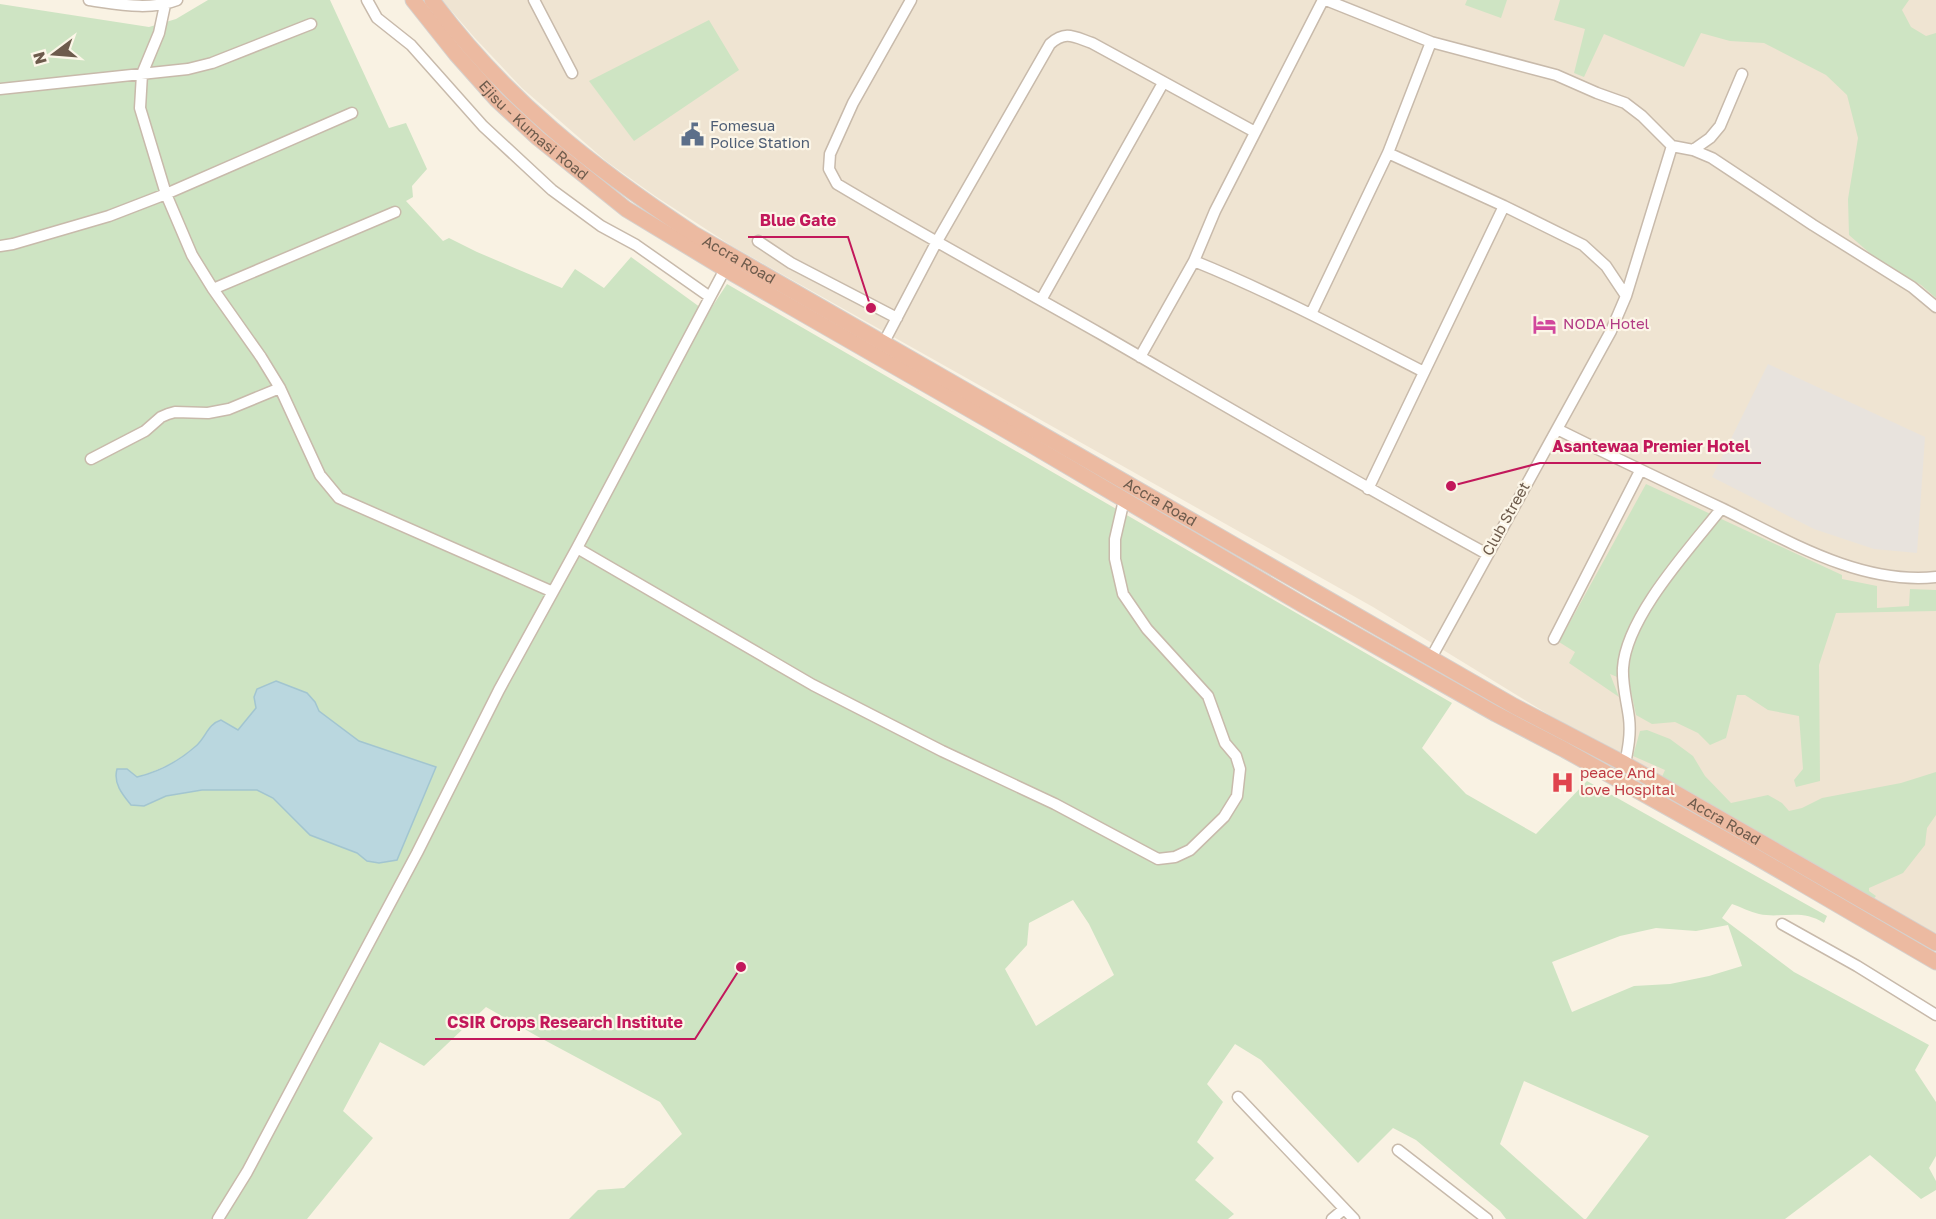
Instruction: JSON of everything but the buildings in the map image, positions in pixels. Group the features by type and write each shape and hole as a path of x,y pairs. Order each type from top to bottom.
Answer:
{"highway":[{"name":"Ejisu - Kumasi Road","path":"413,0 477,77 538,138 626,209 674,239"},
{"name":"Accra Road","path":"432,0 510,92 612,178 694,234 1514,706 1625,764 1936,943"},
{"name":"Accra Road","path":"674,239 1496,714 1751,854 1936,962"}],"street":[{"path":"89,0 144,6 177,0"},
{"path":"367,0 377,18 411,45 483,126 552,190 601,226 636,245 710,297"},
{"path":"535,0 572,73"},
{"path":"911,0 853,103 830,154 829,169 837,184 936,243 1041,300 1368,489 1487,554"},
{"path":"1140,357 1194,261 1215,211 1324,0 1349,4 1431,42 1556,75 1625,103 1642,116 1672,146 1693,150 1712,158 1912,287 1936,307"},
{"path":"164,2 159,33 142,74 140,108 166,194 192,255 280,388 320,475 339,498 553,592"},
{"path":"0,89 188,69 212,63 311,24"},
{"path":"884,344 936,243 1050,44 1060,35 1069,35 1092,43 1255,132"},
{"path":"1311,314 1388,153 1431,42"},
{"path":"1693,150 1710,138 1720,126 1742,74"},
{"path":"1041,300 1162,82"},
{"path":"0,246 110,216 352,114"},
{"name":"Club Street","path":"1431,658 1611,331 1626,296 1672,146"},
{"path":"1388,153 1583,244 1606,266 1626,296"},
{"path":"1368,489 1504,206"},
{"path":"213,289 395,212"},
{"path":"758,241 791,263 897,318"},
{"path":"1194,261 1311,314 1424,372"},
{"path":"218,1219 247,1172 417,854 499,690 725,269"},
{"path":"92,459 146,431 161,417 168,414 175,412 208,413 229,409 280,388"},
{"path":"1557,429 1801,548 1863,571 1897,576 1936,577"},
{"path":"1554,639 1640,471"},
{"path":"577,548 813,684 942,751 1055,804 1158,859 1175,857 1190,850 1224,817 1237,796 1240,769 1236,756 1225,743 1208,696 1147,629 1123,594 1115,559 1115,539 1124,500"},
{"path":"1625,764 1630,738 1630,720 1623,685 1626,649 1660,585 1721,508"},
{"path":"1782,924 1857,966 1936,1015"},
{"path":"1238,1097 1354,1219"},
{"path":"1398,1150 1487,1219"},
{"path":"1332,1219 1344,1209"}],"shaded area":[{"path":"442,0 1936,0 1936,935 1876,899 1872,902 1657,781 1373,607 732,246 606,161 522,88"},
{"path":"1768,364 1925,437 1917,553 1874,549 1814,529 1712,477"}],"green space":[{"path":"208,0 330,0 389,128 406,123 427,169 412,186 413,197 406,201 443,241 449,238 562,288 575,269 604,288 631,257 708,313 727,284 1452,703 1422,748 1466,794 1536,834 1587,781 1827,916 1824,923 1807,916 1759,914 1732,904 1722,918 1794,972 1929,1045 1915,1070 1936,1102 1936,1156 1929,1168 1936,1181 1936,1190 1921,1199 1870,1155 1785,1219 1586,1219 1649,1136 1524,1081 1500,1144 1584,1219 1506,1219 1500,1211 1416,1140 1393,1128 1358,1163 1261,1060 1235,1044 1207,1084 1223,1102 1197,1142 1214,1158 1195,1180 1234,1214 1228,1219 569,1219 598,1190 624,1188 682,1134 660,1102 486,1007 424,1066 380,1042 343,1111 373,1138 307,1219 0,1219 0,4 149,27 176,19","holes":["254,697 315,702 319,711 359,741 436,767 367,861 357,853 310,835 273,798 257,790 202,790 166,796 144,806 127,769 137,777 168,765 196,746 213,724 221,720 238,730 256,708","1073,900 1089,924 1114,975 1036,1026 1005,969 1027,945 1029,923","1728,925 1742,966 1670,984 1634,986 1572,1012 1552,962 1620,936 1656,928 1696,931"]},
{"path":"1467,0 1507,0 1501,18 1465,5"},
{"path":"1560,0 1909,0 1902,10 1911,27 1926,36 1936,33 1936,298 1921,285 1880,262 1849,235 1848,199 1858,138 1847,95 1826,75 1764,43 1730,41 1701,33 1684,67 1604,34 1584,77 1574,73 1585,29 1554,20"},
{"path":"709,20 739,70 634,141 589,81"},
{"path":"1646,484 1842,575 1842,579 1877,586 1877,608 1909,606 1910,589 1936,590 1936,611 1836,613 1819,665 1820,781 1796,787 1794,780 1803,769 1799,716 1768,710 1745,695 1737,695 1726,738 1710,745 1698,733 1675,722 1652,724 1636,715 1629,682 1610,674 1619,697 1569,663 1575,652 1559,642"},
{"path":"1647,730 1670,739 1693,756 1705,776 1731,803 1768,795 1782,803 1789,811 1802,808 1822,798 1901,783 1936,772 1936,815 1927,828 1925,845 1903,873 1869,888 1869,891 1876,896 1871,902 1660,781 1665,770 1633,756 1640,731"}],"water":[{"path":"276,681 307,693 319,711 359,741 436,767 397,860 379,863 367,861 357,853 310,835 273,798 257,790 202,790 166,796 144,806 131,805 122,792 117,784 117,769 127,769 137,777 160,769 189,751 213,724 221,720 238,730 256,708 254,697 257,689"}],"place":[{"name":"Fomesua Police Station","path":"692,135"},
{"name":"Blue Gate","path":"871,308"},
{"name":"NODA Hotel","path":"1545,324"},
{"name":"Asantewaa Premier Hotel","path":"1451,486"},
{"name":"peace And love Hospital","path":"1562,782"},
{"name":"CSIR Crops Research Institute","path":"741,967"}]}
